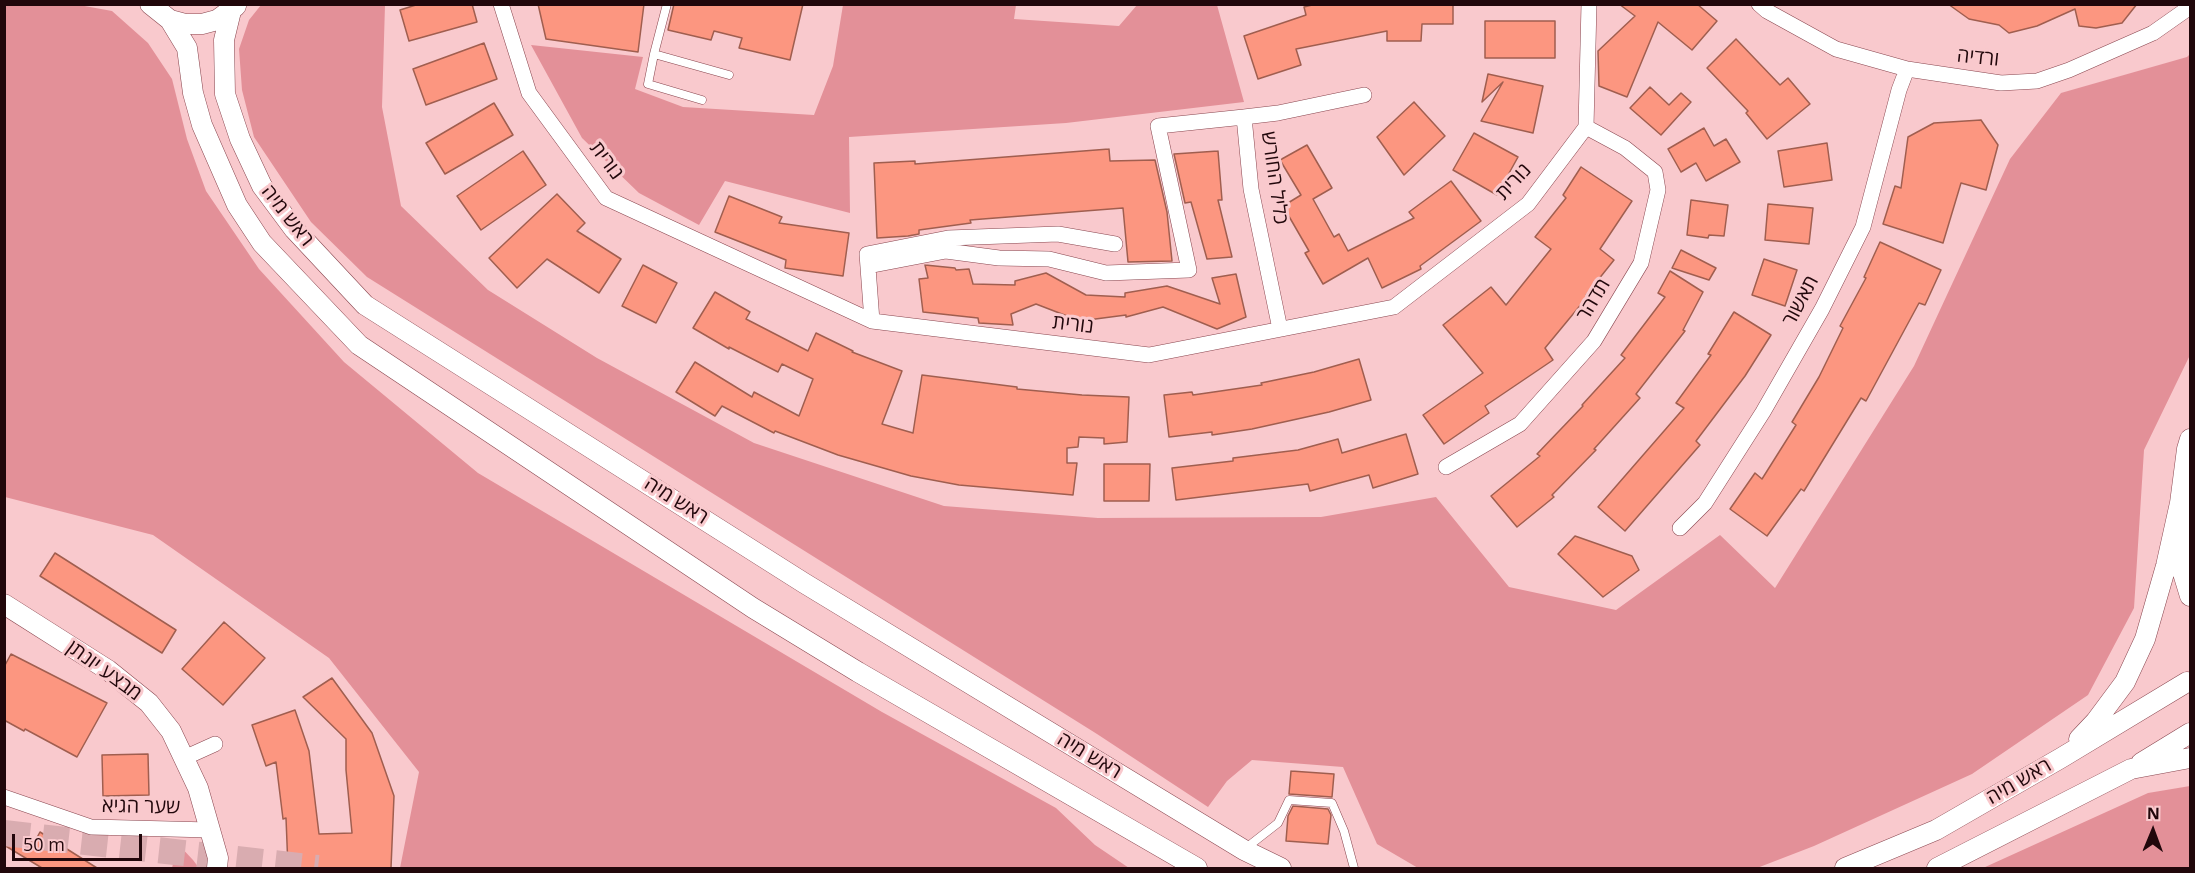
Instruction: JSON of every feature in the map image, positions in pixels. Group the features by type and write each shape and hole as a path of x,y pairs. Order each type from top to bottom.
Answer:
{"street":[{"path":"150,4 170,20 185,24 202,24 217,20 234,8"},
{"name":"נורית","path":"501,4 529,93 606,198 872,321 1149,355 1394,307 1528,204 1586,127"},
{"path":"1586,127 1590,4"},
{"name":"ורדיה","path":"1759,4 1767,11 1836,49 1907,69 2001,83 2037,81 2069,70 2153,33 2190,7"},
{"name":"ראש מיה","path":"234,8 224,40 225,94 240,139 262,186 294,230 365,305 804,583 1244,850 1281,868"},
{"name":"ראש מיה","path":"170,20 187,48 193,93 201,125 237,205 262,243 359,345 753,608 858,672 1197,868"},
{"name":"תאשור","path":"1680,528 1705,503 1763,412 1822,309 1863,227 1899,90 1907,69"},
{"name":"כליל החורש","path":"1280,329 1251,189 1244,117 1278,113 1364,95"},
{"path":"868,266 946,251 999,258 1049,259 1106,273 1189,270 1158,126 1244,117"},
{"name":"תדהר","path":"1446,466 1520,424 1594,340 1641,263 1658,190 1654,172 1625,148 1586,127"},
{"path":"872,321 867,254 948,238 1058,234 1116,244"},
{"path":"2061,758 2096,721 2125,682 2145,639 2166,566 2180,503 2190,439"},
{"path":"2180,503 2183,573 2190,596"},
{"name":"מבצע יונתן","path":"4,604 108,670 149,704 171,730 198,788 218,858 217,868"},
{"name":"ראש מיה","path":"1845,868 1936,830 2187,682"},
{"path":"2131,769 2190,733"},
{"path":"184,758 215,744"},
{"name":"ראש מיה","path":"1937,868 2131,769 2190,758"},
{"name":"שער הגיא","path":"4,797 91,827 210,830"}],"lane":[{"path":"667,4 648,84 702,100"},
{"path":"654,54 729,75"},
{"path":"1244,850 1278,823 1289,800 1332,804 1344,831 1354,868"}],"shaded area":[{"path":"4,5 79,5 112,11 148,43 172,79 187,139 206,191 259,269 344,362 478,473 882,712 1056,808 1095,845 1129,868 400,868 419,772 329,658 153,535 5,497"},
{"path":"261,5 385,5 382,107 401,206 488,290 597,358 754,443 944,506 1098,518 1321,517 1436,497 1509,587 1616,610 1720,535 1775,588 1914,366 2010,159 2061,93 2187,57 2190,54 2190,355 2144,450 2134,608 2088,695 1972,774 1814,846 1757,868 1418,868 1377,844 1343,767 1252,760 1227,781 1208,807 1097,734 367,277 311,222 254,137 242,90 239,49 249,20"},
{"path":"843,5 1016,5 1014,19 1119,26 1137,5 1217,5 1244,102 1066,123 849,137 850,213 725,181 699,225 639,193 582,138 531,45 643,57 635,89 683,107 814,115 833,66"},
{"path":"2190,786 2190,868 1983,868 2148,793"},
{"path":"178,844 193,860 199,868 172,868"}],"building":[{"path":"419,4 472,4 477,22 409,41 400,10"},
{"path":"538,4 644,4 638,52 546,39"},
{"path":"674,4 803,4 790,60 739,48 742,38 714,31 711,40 668,30"},
{"path":"1316,4 1453,4 1453,24 1422,24 1421,41 1387,41 1387,31 1296,49 1301,65 1258,79 1244,36 1306,15 1304,7"},
{"path":"1619,4 1697,4 1717,21 1692,50 1658,22 1627,97 1599,86 1598,51 1635,16"},
{"path":"1948,4 2137,4 2122,23 2096,28 2079,26 2075,9 2037,26 2009,33 1999,25 1969,19"},
{"path":"1485,21 1555,21 1555,58 1485,58"},
{"path":"1736,39 1780,85 1788,78 1810,104 1767,139 1746,113 1748,111 1707,68"},
{"path":"484,43 497,79 426,105 413,69"},
{"path":"1488,74 1543,86 1533,133 1481,121 1503,82 1482,102"},
{"path":"1650,87 1669,105 1681,93 1691,102 1661,135 1630,108"},
{"path":"1414,102 1445,136 1404,175 1377,137"},
{"path":"494,103 513,135 445,174 426,143"},
{"path":"1981,120 1998,145 1986,190 1961,183 1943,243 1883,224 1895,186 1901,188 1908,137 1934,123"},
{"path":"1704,128 1714,146 1726,139 1740,162 1706,181 1696,163 1681,172 1668,149"},
{"path":"1474,133 1518,157 1497,195 1453,170"},
{"path":"1827,143 1832,180 1784,187 1778,151"},
{"path":"1307,145 1332,188 1313,199 1334,237 1339,234 1348,251 1414,218 1409,212 1451,181 1481,221 1420,266 1421,269 1382,288 1368,258 1323,284 1305,253 1309,251 1283,206 1301,195 1280,160"},
{"path":"1109,149 1110,161 1155,160 1167,212 1172,261 1128,262 1123,208 970,220 971,223 919,230 919,234 877,238 874,163 915,161 915,164"},
{"path":"523,151 546,185 481,230 457,196"},
{"path":"1218,151 1222,200 1218,200 1232,257 1207,259 1191,202 1185,203 1174,154"},
{"path":"1581,167 1632,201 1600,249 1614,260 1545,348 1553,360 1485,406 1489,413 1444,444 1423,415 1483,373 1443,325 1491,287 1506,305 1551,249 1535,237 1566,198 1563,195"},
{"path":"557,194 585,223 577,231 621,259 599,293 547,259 517,288 489,258"},
{"path":"729,196 782,217 779,223 849,233 843,276 785,268 786,260 715,232"},
{"path":"1691,200 1728,205 1724,236 1709,235 1708,238 1687,235"},
{"path":"1768,204 1813,208 1809,244 1765,240"},
{"path":"1880,242 1941,270 1925,305 1919,303 1866,401 1861,398 1804,491 1801,489 1767,536 1730,509 1755,473 1762,479 1796,425 1792,422 1819,377 1843,328 1840,326 1866,278 1864,277"},
{"path":"1681,250 1716,268 1709,280 1672,268"},
{"path":"1764,259 1797,270 1785,306 1752,295"},
{"path":"643,265 677,283 656,323 622,306"},
{"path":"925,265 955,268 956,270 969,269 973,284 1015,285 1015,281 1046,273 1086,295 1125,297 1125,293 1167,286 1220,304 1212,278 1236,274 1246,317 1217,329 1163,307 1126,317 1126,315 1080,321 1036,304 1011,314 1013,325 979,323 978,318 923,312 919,279 928,278"},
{"path":"1670,271 1703,292 1683,330 1685,331 1636,394 1640,398 1594,449 1596,450 1552,495 1554,497 1517,527 1491,496 1540,456 1537,454 1625,358 1621,355 1665,297 1658,293"},
{"path":"715,292 750,312 746,319 808,351 816,333 852,352 902,371 882,424 913,433 922,375 1017,387 1017,389 1129,397 1127,442 1104,444 1104,438 1079,437 1078,447 1067,448 1067,463 1077,463 1073,495 959,485 911,476 838,455 775,431 774,433 722,406 715,416 676,392 695,362 752,397 754,392 799,416 813,379 782,364 778,372 729,347 729,349 693,328"},
{"path":"1734,312 1771,335 1745,376 1696,441 1700,445 1625,531 1598,507 1684,408 1676,403 1711,355 1708,354"},
{"path":"1359,359 1371,400 1252,429 1212,435 1212,432 1169,437 1164,395 1192,392 1193,395 1262,385 1261,383 1314,372"},
{"path":"1406,434 1418,474 1373,488 1369,475 1310,491 1308,484 1176,500 1172,468 1298,450 1338,439 1342,453"},
{"path":"1104,464 1150,464 1149,501 1104,501"},
{"path":"1575,536 1632,556 1639,570 1603,597 1558,554"},
{"path":"55,553 176,630 162,653 40,576"},
{"path":"224,622 265,658 223,705 182,669"},
{"path":"11,654 107,703 77,757 4,720 4,667"},
{"path":"332,678 372,733 394,796 391,868 288,868 286,818 283,819 276,762 266,766 252,725 295,710 309,751 319,834 352,833 346,770 346,739 303,697"},
{"path":"148,754 149,795 103,796 102,755"},
{"path":"1291,771 1334,774 1332,797 1289,794"},
{"path":"1293,806 1328,809 1331,815 1328,844 1286,841 1288,816"},
{"path":"4,828 34,843 40,832 97,868 42,868 4,845"}],"tunnel":[{"path":"4,833 318,868"}]}
